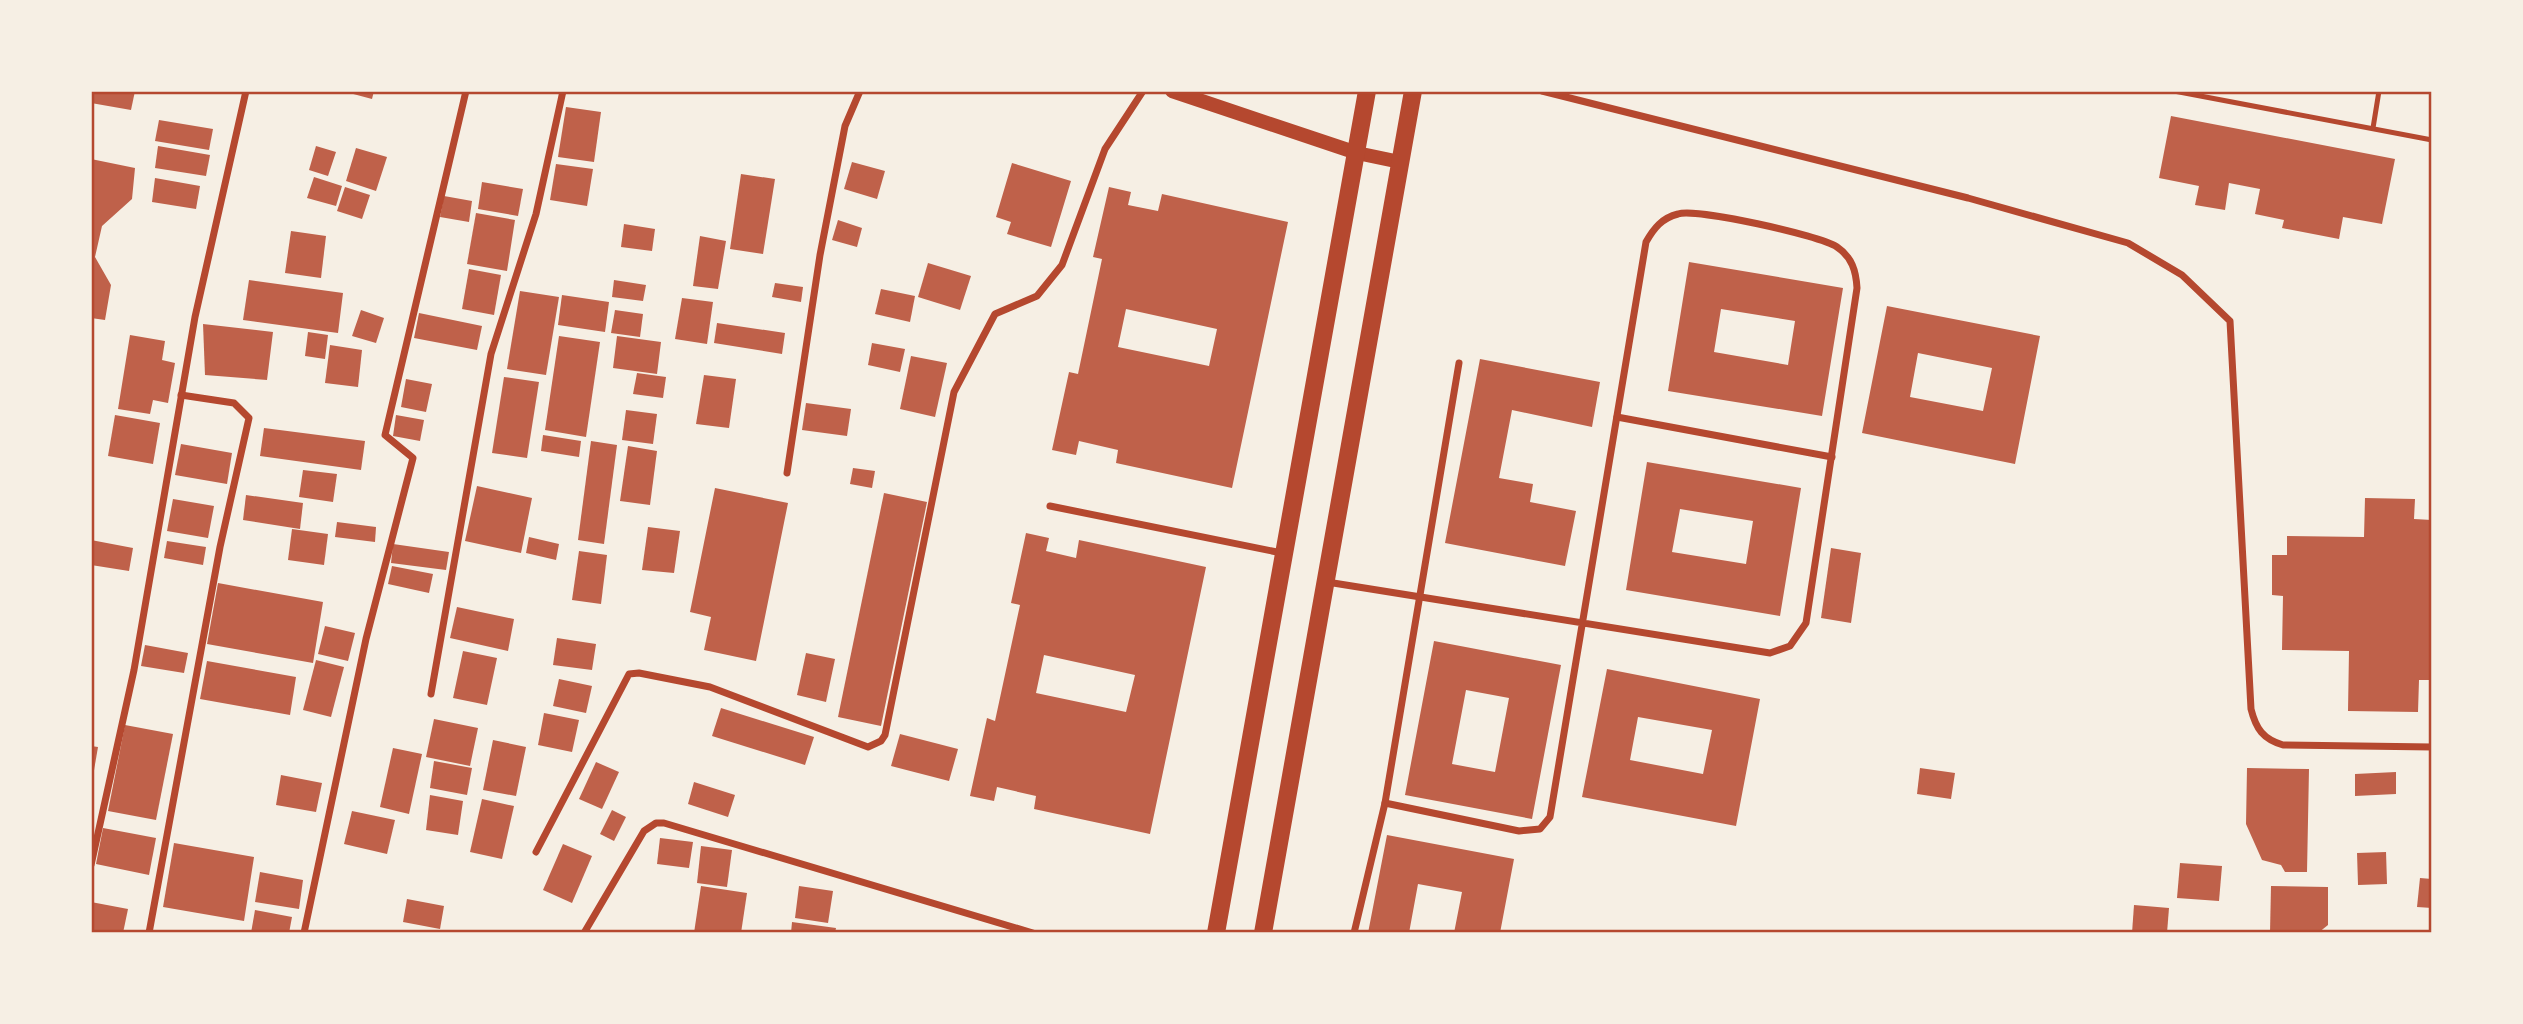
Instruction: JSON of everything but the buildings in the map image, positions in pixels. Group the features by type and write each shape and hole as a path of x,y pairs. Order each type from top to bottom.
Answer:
{"main road":[{"path":"1172,91 1357,153 1400,162"},
{"path":"1216,933 1367,91"},
{"path":"1263,933 1413,91"}],"street":[{"path":"91,865 134,670 195,317 246,91"},
{"path":"304,933 366,639 413,458 385,435 466,91"},
{"path":"430,694 491,354 536,214 563,91"},
{"path":"787,472 825,229 845,126 860,91"},
{"path":"537,852 629,674 639,673 710,687 868,747 881,741 885,735 954,392 995,314 1037,296 1062,265 1105,149 1143,91"},
{"path":"1542,91 1968,198 2128,243 2182,275 2230,321 2251,709 2254,723 2262,735 2283,745 2432,747"},
{"path":"1326,582 1583,623 1770,653 1790,646 1806,623 1832,457 1857,288 1856,272 1850,259 1825,240 1695,211 1665,219 1646,242 1583,623 1550,817 1545,825 1529,832 1385,803"},
{"path":"1354,933 1385,803 1459,363"},
{"path":"149,933 220,547 249,418 234,403 181,395"},
{"path":"1617,417 1832,457"},
{"path":"1050,506 1286,554"},
{"path":"584,933 644,831 656,823 664,823 1033,933"}],"lane":[{"path":"2174,91 2432,140"},
{"path":"2373,128 2379,91"}]}
